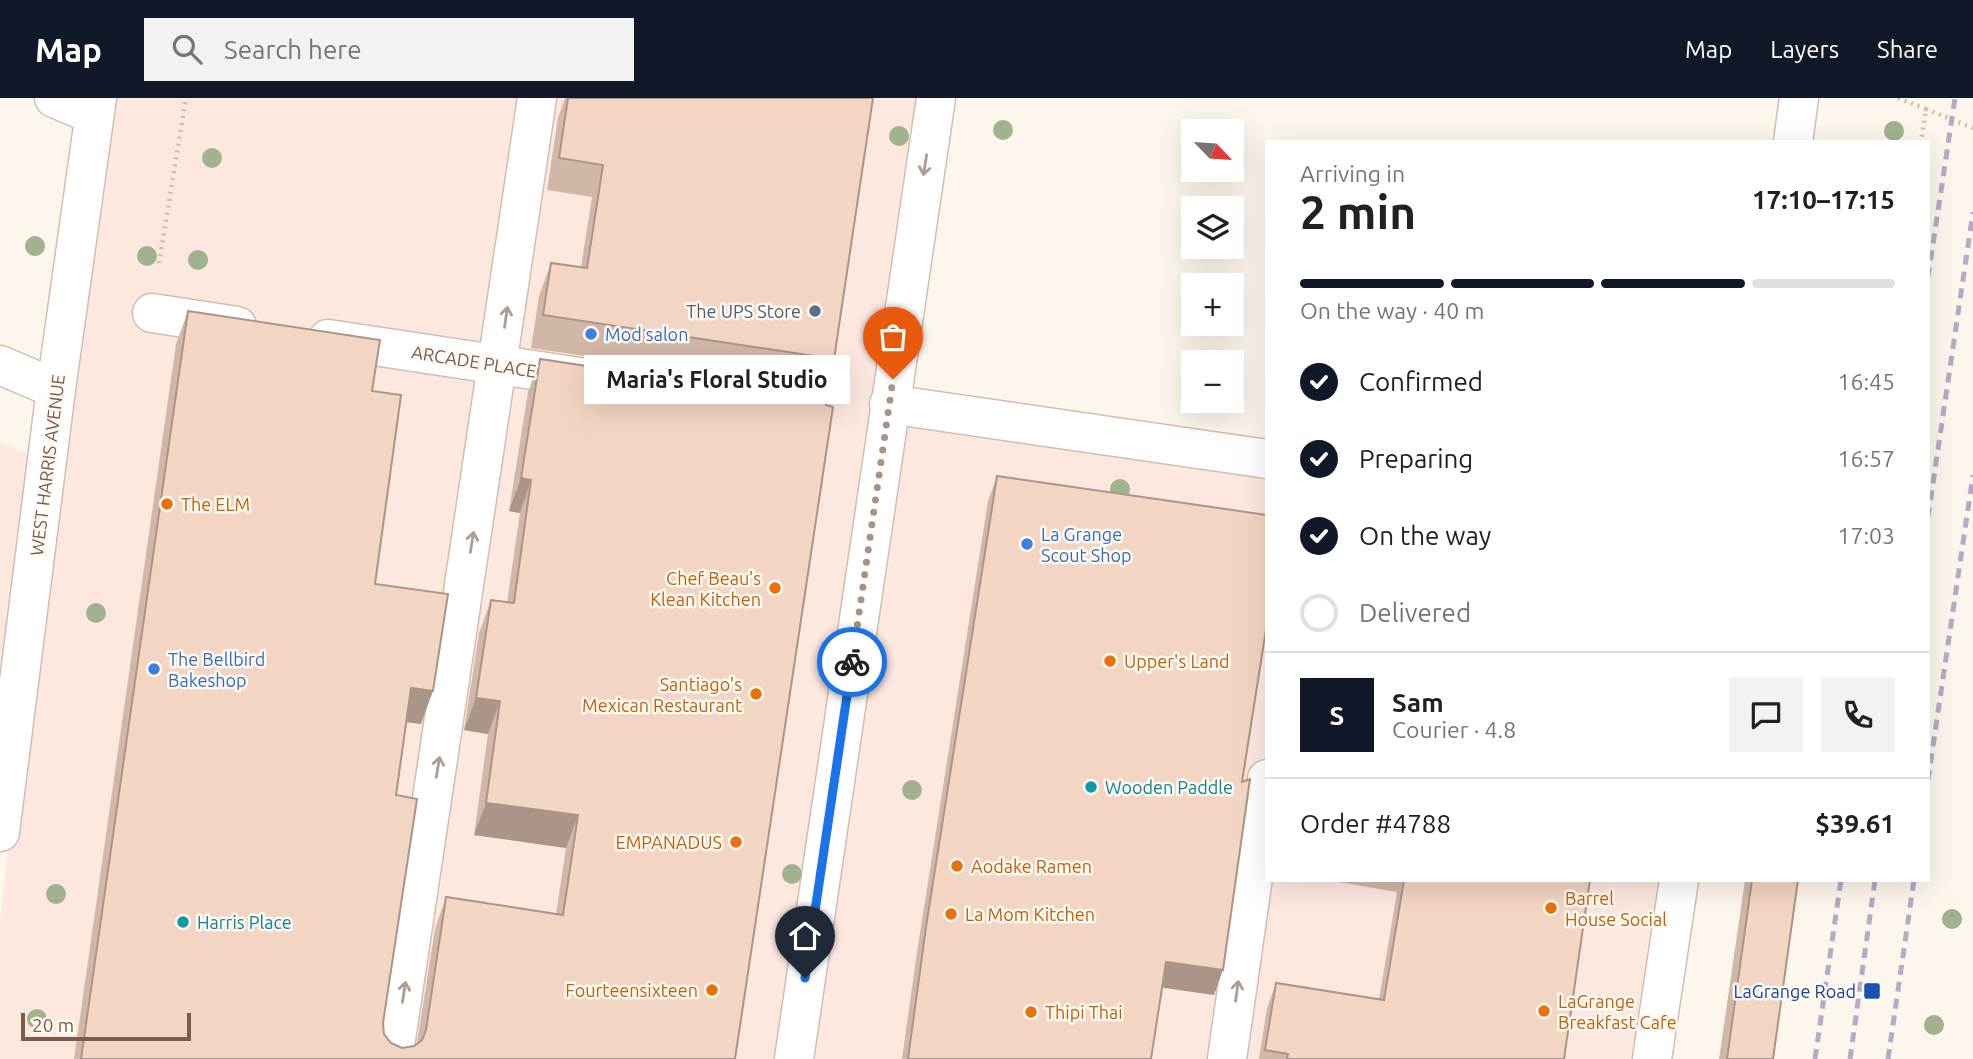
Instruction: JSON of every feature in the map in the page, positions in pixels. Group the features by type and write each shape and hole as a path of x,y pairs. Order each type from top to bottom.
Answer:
{"street":[{"path":"54,98 96,106"},
{"path":"393,1059 537,98"},
{"path":"794,1059 936,98"},
{"path":"1793,140 1799,98"},
{"name":"WEST HARRIS AVENUE","path":"0,832 11,653 56,388 96,106"},
{"name":"ARCADE PLACE","path":"152,313 619,383"},
{"path":"0,365 56,388"},
{"path":"889,404 1265,459"},
{"path":"1227,1059 1265,793"},
{"path":"1652,1059 1679,882"}],"path":[{"path":"152,313 186,98"},
{"path":"1898,98 1973,128"},
{"path":"1921,140 1926,109"}],"shaded area":[{"path":"107,98 924,98 781,1059 0,1059 0,918 78,289"},
{"path":"906,421 1265,470 1265,882 1662,882 1635,1059 810,1059"},
{"path":"0,442 39,459 0,749"}],"building":[{"path":"568,98 873,98 834,359 543,315 551,263 587,268 603,165 559,158"},
{"path":"188,311 380,340 372,391 401,395 375,584 448,594 433,691 411,688 396,795 417,799 383,1023 384,1034 391,1043 402,1048 414,1046 422,1040 426,1030 446,897 563,915 578,815 486,803 500,701 476,698 491,600 514,603 531,480 521,478 540,359 826,402 826,405 833,407 735,1059 81,1059"},
{"path":"997,476 1265,515 1265,636 1242,782 1250,779 1223,970 1166,962 1151,1059 908,1059 926,927"},
{"path":"1404,882 1590,882 1564,1059 1287,1059 1288,1054 1265,1050 1276,983 1384,1000"},
{"path":"1752,882 1798,882 1773,1059 1727,1059"}],"railway":[{"path":"1930,264 1955,98"},
{"path":"1930,503 1973,212"},
{"path":"1930,766 1973,475"},
{"path":"1815,1059 1841,882"},
{"path":"1850,1059 1875,882"},
{"path":"1888,1059 1914,882"}],"way so far":[{"path":"852,662 893,379"}],"place":[{"name":"The UPS Store","path":"815,311"},
{"name":"Mod salon","path":"591,334"},
{"name":"Maria's Floral Studio","path":"893,379"},
{"name":"The ELM","path":"167,504"},
{"name":"La Grange Scout Shop","path":"1027,544"},
{"name":"Chef Beau’s Klean Kitchen","path":"775,588"},
{"name":"Upper's Land","path":"1110,661"},
{"name":"The Bellbird Bakeshop","path":"154,669"},
{"name":"Santiago's Mexican Restaurant","path":"756,694"},
{"name":"Wooden Paddle","path":"1091,787"},
{"name":"EMPANADUS","path":"736,842"},
{"name":"Aodake Ramen","path":"957,866"},
{"name":"Barrel House Social","path":"1551,908"},
{"name":"La Mom Kitchen","path":"951,914"},
{"name":"Harris Place","path":"183,922"},
{"name":"Fourteensixteen","path":"712,990"},
{"name":"LaGrange Road","path":"1872,991"},
{"name":"LaGrange Breakfast Cafe","path":"1544,1011"},
{"name":"Thipi Thai","path":"1031,1012"}],"route":[{"path":"805,978 852,662"}]}
